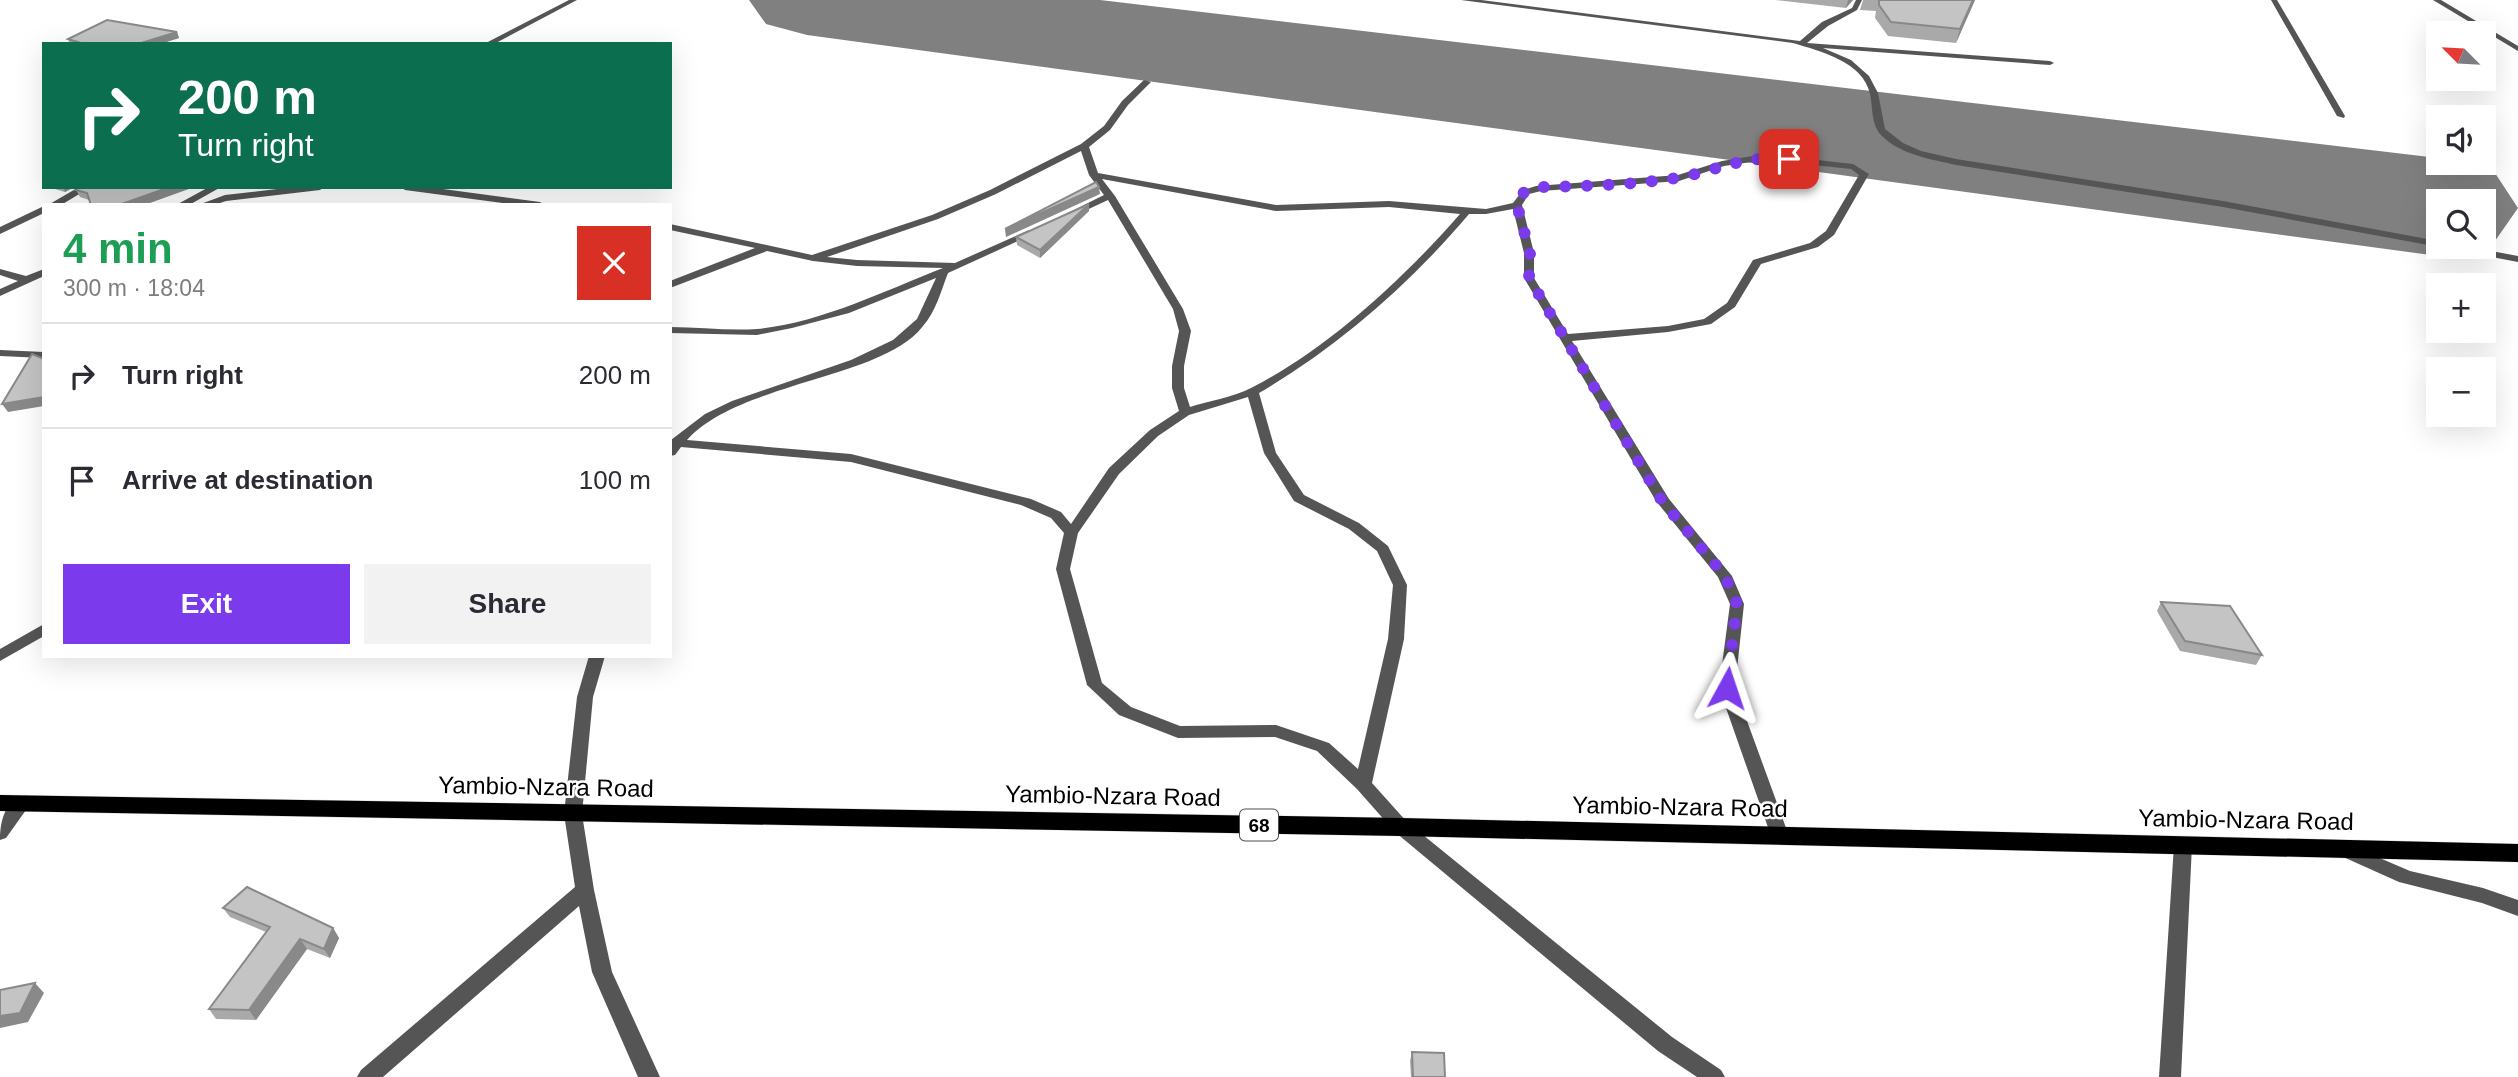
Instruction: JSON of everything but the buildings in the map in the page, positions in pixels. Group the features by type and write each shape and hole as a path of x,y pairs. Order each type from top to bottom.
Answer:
{"main road":[{"name":"Yambio-Nzara Road","path":"11,803 1401,827 2518,853"}],"street":[{"path":"492,42 574,0"},
{"path":"1464,0 1752,35 1805,44 1827,51 1862,74 1872,88 1879,127 1886,136 1923,154 1956,162 2222,204 2426,242"},
{"path":"1805,44 1825,24 1855,9 1859,0"},
{"path":"2274,0 2341,116"},
{"path":"2435,0 2518,49"},
{"path":"1805,44 2050,63"},
{"path":"813,258 935,217 993,192 1084,146 1107,128 1125,103 1147,82"},
{"path":"1084,146 1094,175 1110,196 1178,309 1185,331 1178,366 1178,388 1185,412"},
{"path":"1565,338 1668,329 1707,322 1731,305 1757,262 1777,254 1814,246 1830,233 1864,174 1853,167 1765,157 1722,164 1679,177 1633,183 1541,187 1527,190 1521,195 1517,205 1530,253 1529,278 1662,501 1725,576 1737,604 1727,688 1780,836"},
{"path":"1094,175 1276,208 1390,204 1466,211 1507,209 1517,205"},
{"path":"56,203 83,189"},
{"path":"185,203 213,189"},
{"path":"209,203 225,198 303,189"},
{"path":"420,189 525,203"},
{"path":"1065,217 1110,196"},
{"path":"0,231 42,210"},
{"path":"1466,211 1438,245 1368,312 1297,366 1253,392 1185,412 1154,433 1114,471 1070,533 1063,569 1094,685 1125,711 1178,732 1276,731 1323,747 1363,784 1401,827 1665,1044 1714,1077"},
{"path":"672,227 813,258 857,263 959,265"},
{"path":"672,330 757,332 792,326 845,310 944,271 1042,227"},
{"path":"672,284 763,249"},
{"path":"2496,254 2518,258"},
{"path":"673,448 729,406 859,363 895,344 922,321 944,271"},
{"path":"0,272 27,280"},
{"path":"0,293 42,273"},
{"path":"0,353 42,355"},
{"path":"1253,392 1270,453 1299,498 1354,526 1383,549 1400,585 1396,639 1363,784"},
{"path":"673,448 851,458 1026,502 1056,515 1070,533"},
{"path":"0,656 42,630"},
{"path":"596,658 585,697 573,814 602,972 649,1077"},
{"path":"0,833 11,803"},
{"path":"2170,1077 2183,845"},
{"path":"2343,849 2406,877 2483,896 2518,908"},
{"path":"368,1077 585,890"}],"runway":[{"path":"807,0 2426,205"}],"route":[{"path":"1727,688 1729,657 1736,633 1737,604 1725,576 1662,501 1529,278 1530,253 1517,205 1521,195 1527,190 1541,187 1633,183 1679,177 1722,164 1765,157 1789,159"}]}
